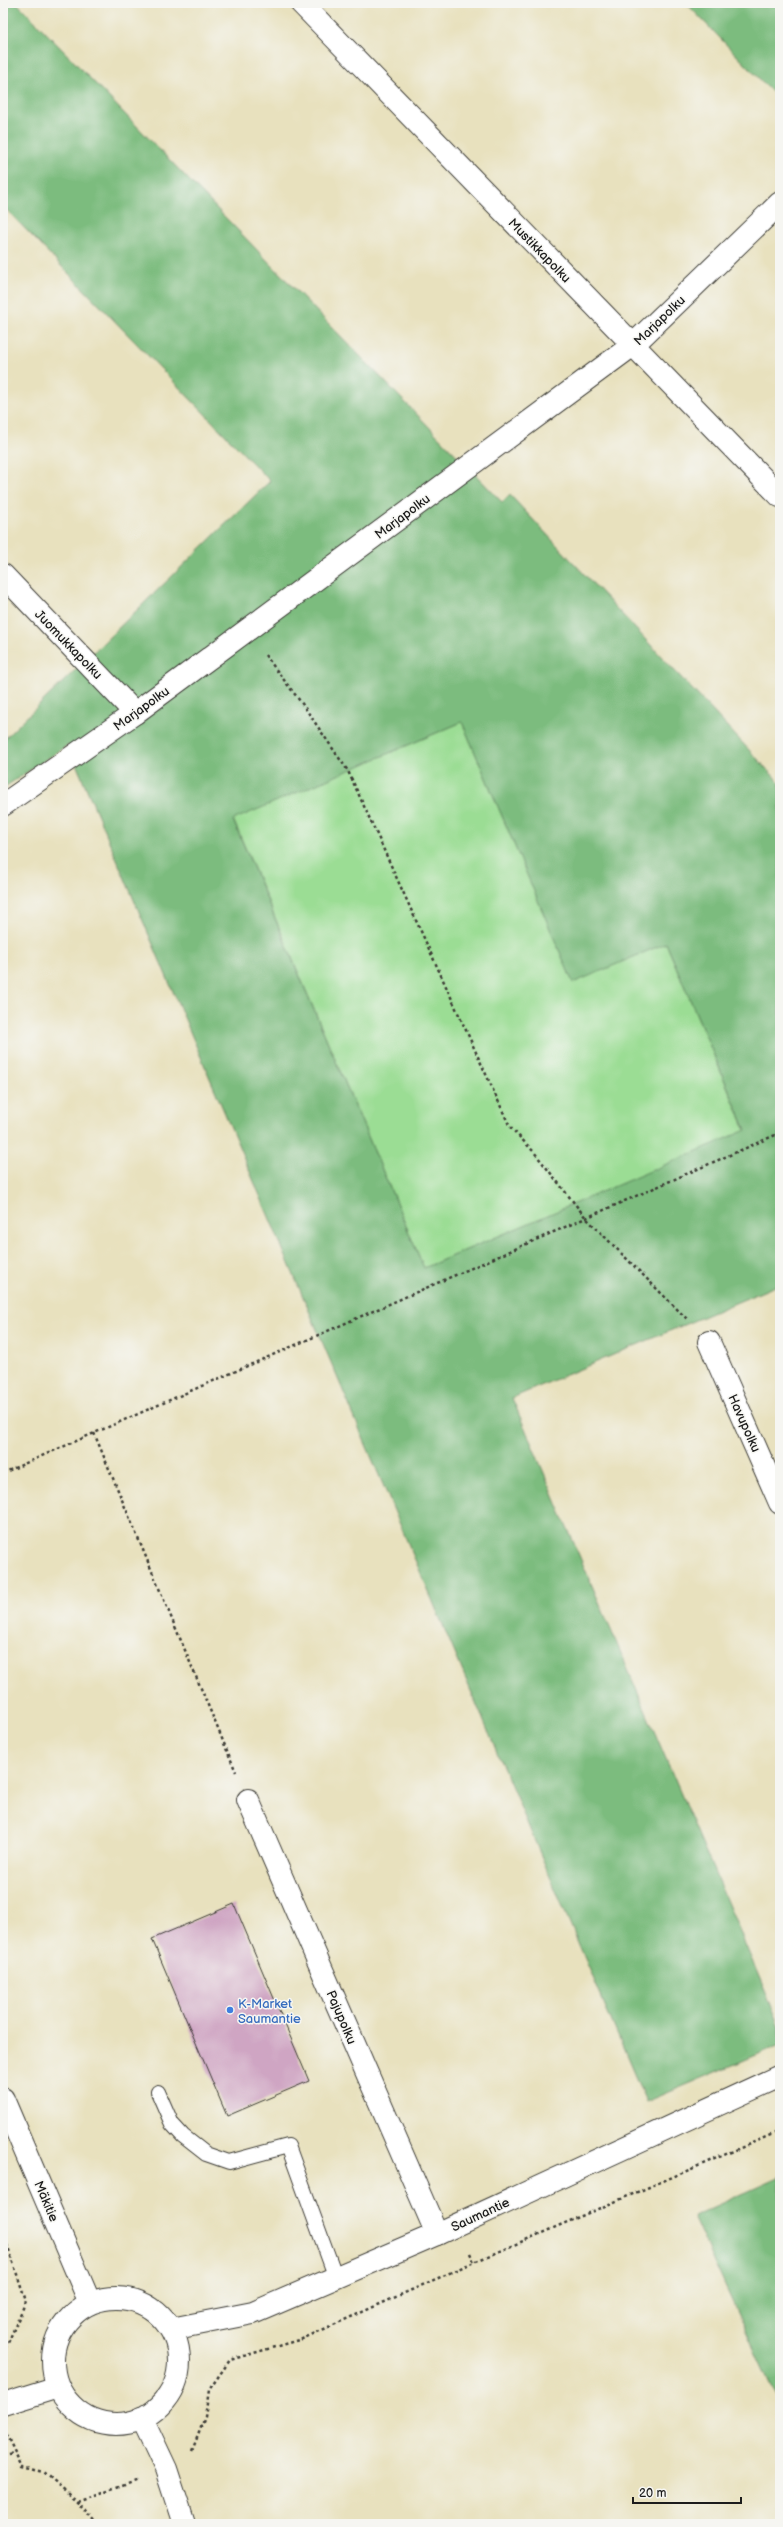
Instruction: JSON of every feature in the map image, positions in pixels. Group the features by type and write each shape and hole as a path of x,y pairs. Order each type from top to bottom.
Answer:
{"street":[{"name":"Mustikkapolku","path":"301,3 780,496"},
{"name":"Marjapolku","path":"3,805 135,713 633,345 780,203"},
{"name":"Juomukkapolku","path":"3,575 135,713"},
{"name":"Havupolku","path":"709,1342 780,1503"},
{"name":"Pajupolku","path":"248,1800 437,2234"},
{"name":"Saumantie","path":"171,2329 253,2313 437,2234 780,2076"},
{"name":"Mäkitie","path":"3,2099 90,2303"},
{"path":"114,2297 139,2301 160,2314 171,2329 180,2359 176,2384 162,2404 142,2418 118,2424 94,2420 73,2407 58,2387 53,2362 57,2338 66,2322 80,2309 90,2303 114,2297"},
{"path":"3,2404 58,2387"},
{"path":"142,2418 166,2469 184,2524"}],"lane":[{"path":"158,2092 172,2124 183,2136 206,2154 229,2162 288,2146 336,2278"}],"path":[{"path":"247,631 303,705 348,771 510,1127 534,1152 586,1218 709,1342"},
{"path":"3,1473 780,1133"},
{"path":"94,1433 248,1800"},
{"path":"77,2502 166,2469 192,2451 205,2417 210,2390 230,2360 302,2339 474,2262 780,2131"},
{"path":"3,2233 26,2301 8,2343 3,2350"},
{"path":"3,2428 22,2467 44,2472 77,2502 97,2524"},
{"path":"3,2456 15,2453"}],"green space":[{"path":"3,3 17,3 502,502 510,495 780,783 780,1284 512,1398 780,2026 780,2045 646,2102 68,745 3,788 3,740 270,481 3,206","holes":["462,722 573,983 666,943 746,1130 424,1268 233,820"]},
{"path":"686,3 780,3 780,100"},
{"path":"462,722 573,982 666,943 746,1131 424,1268 233,819"},
{"path":"780,2177 780,2406 693,2216"}],"building":[{"name":"K-Market Saumantie","path":"234,1904 309,2081 227,2116 152,1939"}],"place":[{"name":"K-Market Saumantie","path":"230,2010"}]}
